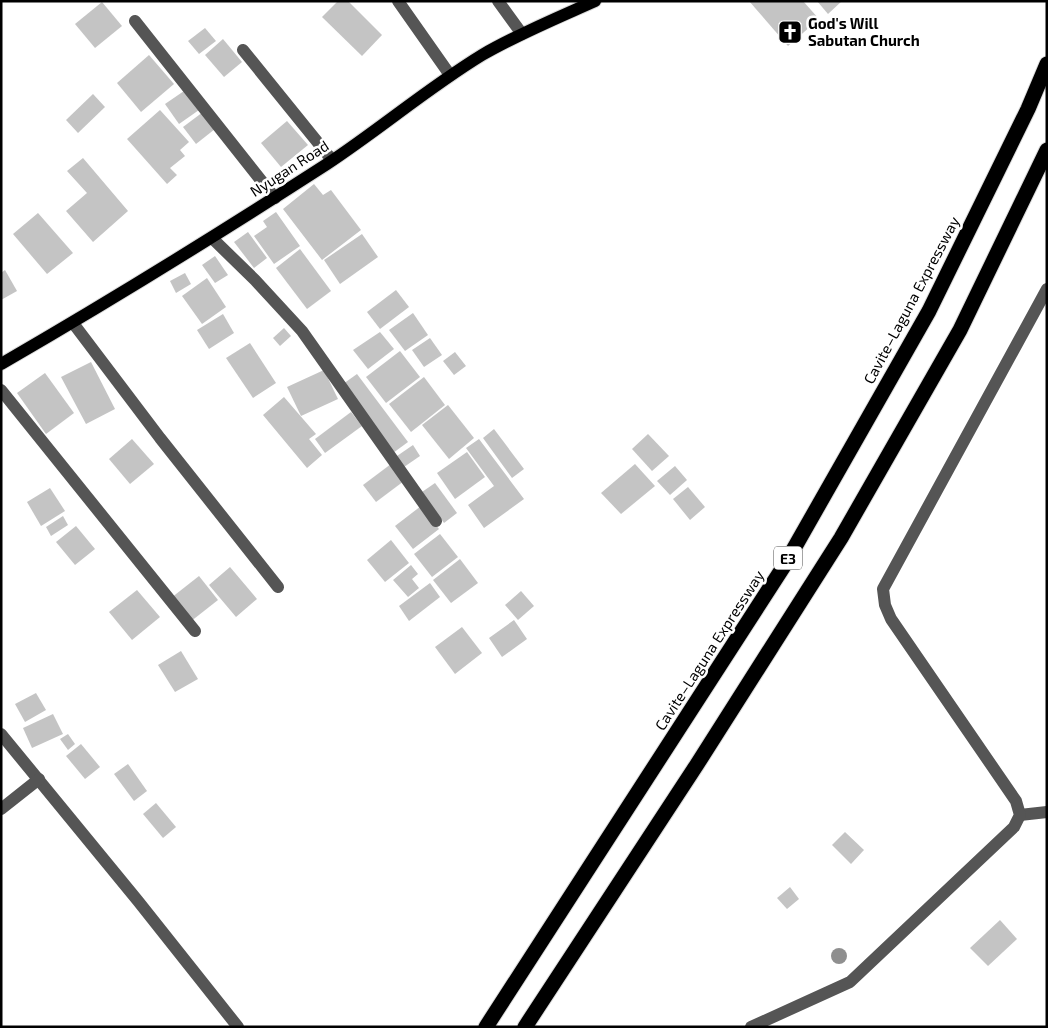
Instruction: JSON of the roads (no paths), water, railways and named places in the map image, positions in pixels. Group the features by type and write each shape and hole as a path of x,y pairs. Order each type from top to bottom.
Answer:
{"highway":[{"name":"Cavite–Laguna Expressway","path":"486,1027 784,566 929,311 1028,109 1047,64"},
{"name":"E3","path":"525,1027 696,766 841,538 960,330 1047,150"}],"main road":[{"name":"Nyugan Road","path":"1,364 73,323 212,238 332,160 450,75 484,54 522,34 595,1"}],"street":[{"path":"398,1 450,75"},
{"path":"498,1 522,34"},
{"path":"135,21 274,198"},
{"path":"243,50 332,160"},
{"path":"212,238 255,280 302,331 436,521"},
{"path":"750,1027 850,982 1014,827 1020,815 1016,801 890,619 885,605 884,589 1047,289"},
{"path":"73,323 160,438 278,587"},
{"path":"1,390 195,631"},
{"path":"1,734 238,1027"},
{"path":"1,809 39,779"},
{"path":"1020,815 1047,812"}],"place":[{"name":"God's Will Sabutan Church","path":"790,32"}]}
